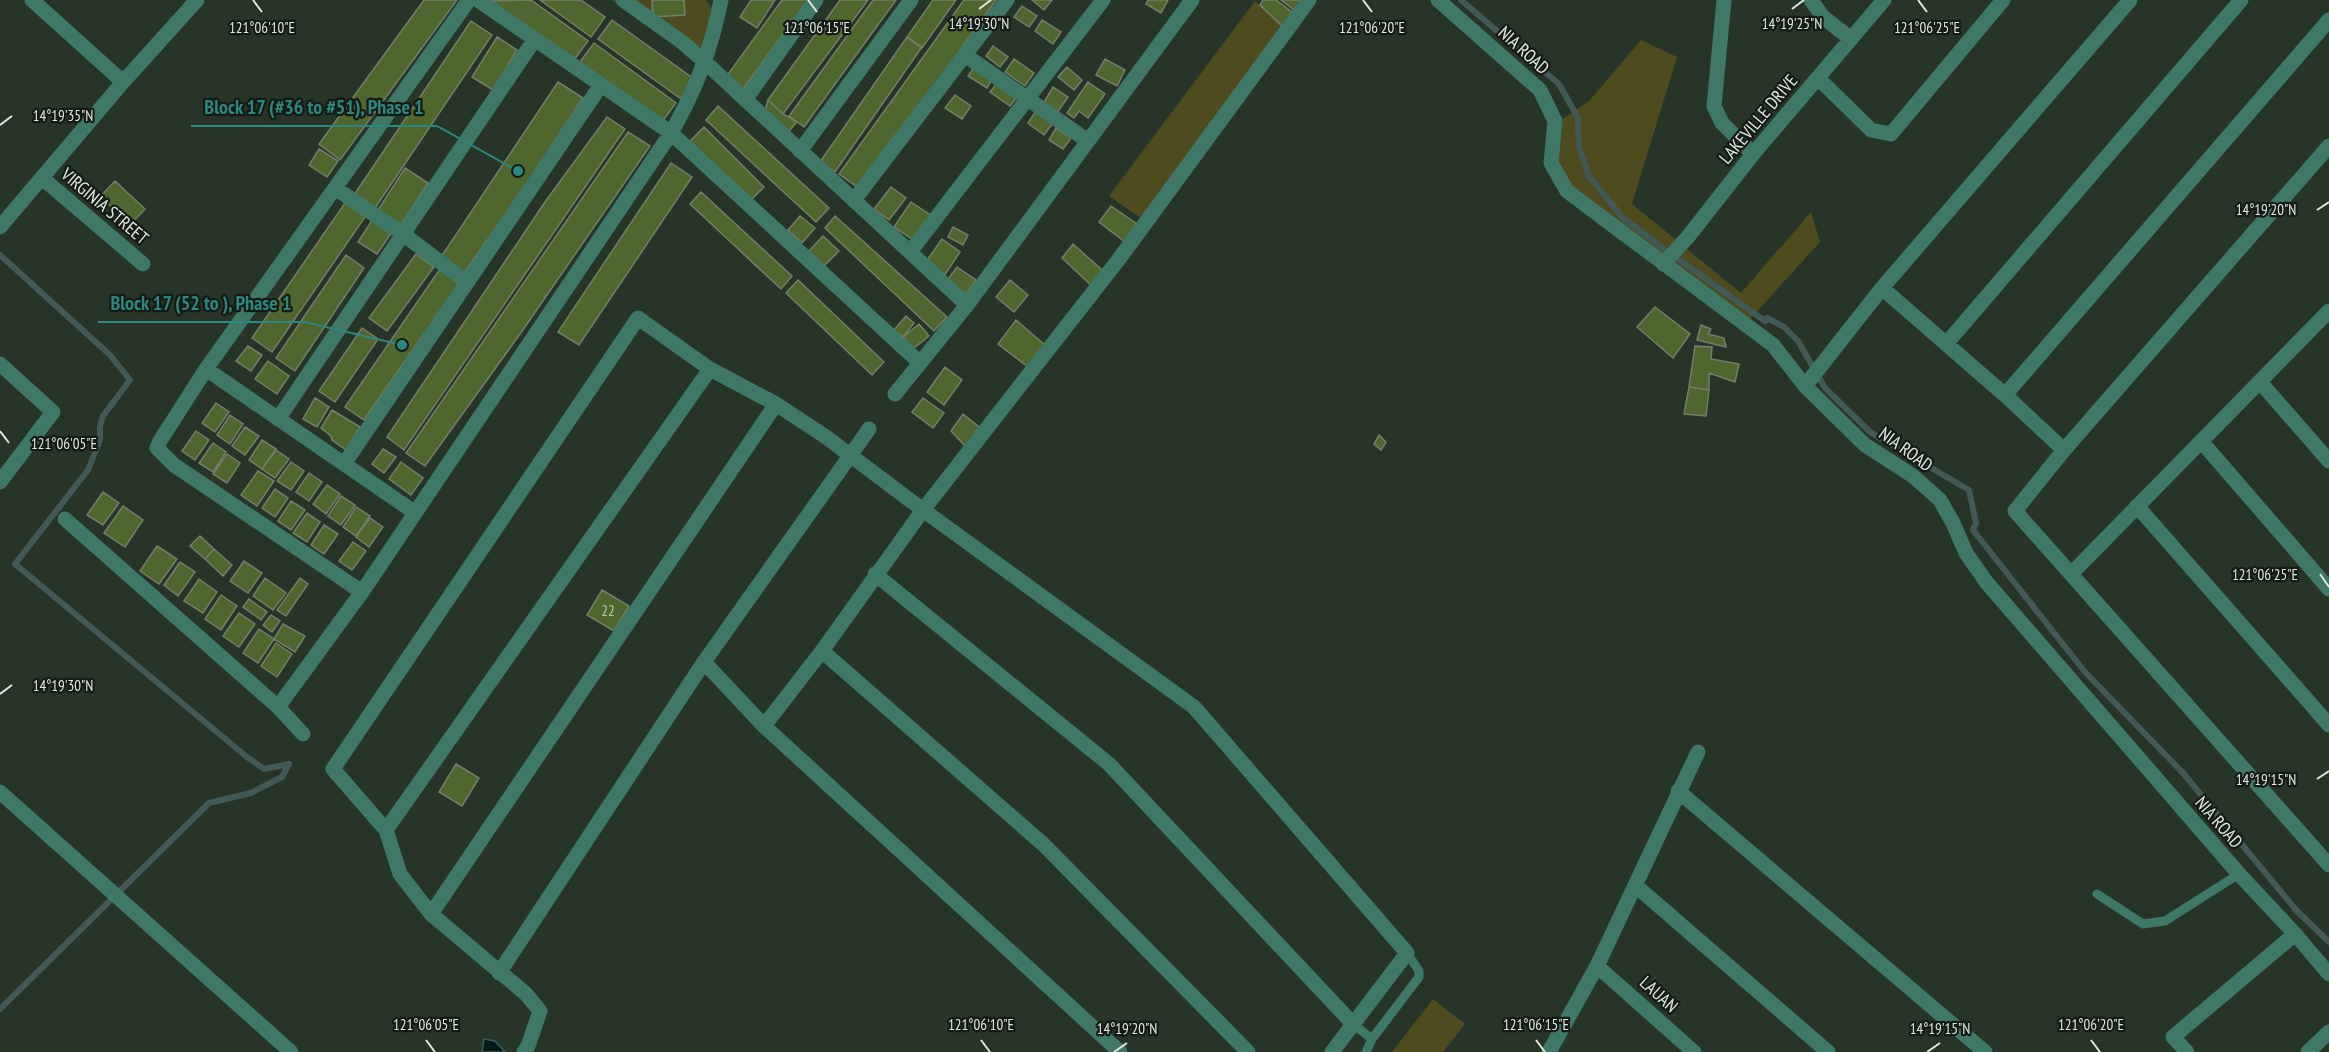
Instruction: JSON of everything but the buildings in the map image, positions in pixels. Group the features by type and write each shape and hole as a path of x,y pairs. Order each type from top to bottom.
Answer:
{"street":[{"path":"32,0 123,82"},
{"path":"0,227 123,82 197,0"},
{"path":"362,592 174,465 157,448 206,369 469,0"},
{"path":"478,0 670,133 920,363"},
{"path":"623,0 682,42 705,62 967,305"},
{"path":"278,707 362,592 670,133 692,95 705,62 714,35 721,0"},
{"path":"745,100 816,0"},
{"path":"800,151 911,0"},
{"path":"854,200 1007,0"},
{"path":"910,252 1102,0"},
{"path":"895,394 967,305 1192,0"},
{"path":"764,726 822,651 923,510 1119,259 1309,0"},
{"name":"NIA ROAD","path":"1438,0 1540,90 1555,121 1551,163 1567,191 1773,345 1812,378 1864,444 1912,476 1940,500 1966,553 1987,583 2238,874 2329,974"},
{"path":"1724,0 1714,106 1722,123 1753,154"},
{"path":"1811,0 1823,17 1851,39"},
{"name":"LAKEVILLE DRIVE","path":"1663,264 1884,0"},
{"path":"1818,78 1871,130 1891,134 2003,0"},
{"path":"1812,378 1882,288 2130,0"},
{"path":"1946,344 2241,0"},
{"path":"2005,395 2329,20"},
{"path":"278,419 536,39"},
{"path":"965,55 1088,141"},
{"path":"344,464 601,84"},
{"path":"2329,146 2064,450 2015,511 2329,865"},
{"name":"VIRGINIA STREET","path":"42,178 143,264"},
{"path":"335,188 403,234 467,282"},
{"path":"1882,288 2005,395 2064,450"},
{"path":"524,1052 540,1011 526,994 431,914 400,874 386,830 333,769 638,318 710,369 776,404 849,454 1194,706 1407,953 1332,1052"},
{"path":"2071,574 2260,382 2327,319"},
{"path":"0,364 53,412 0,482"},
{"path":"206,369 414,512"},
{"path":"386,830 710,369"},
{"path":"2260,382 2329,461"},
{"path":"431,914 776,404"},
{"path":"499,973 704,662 849,454 869,429"},
{"path":"2201,441 2329,589"},
{"path":"2137,506 2329,724"},
{"path":"65,519 278,707 303,734"},
{"path":"875,574 1109,764 1353,1024"},
{"path":"822,651 1043,844 1248,1052"},
{"path":"704,662 764,726 1120,1052"},
{"path":"1549,1052 1597,966 1698,752"},
{"path":"1678,791 1985,1052"},
{"path":"0,792 291,1052"},
{"path":"1636,885 1828,1052"},
{"path":"2187,1052 2173,1037 2295,934"},
{"name":"LAUAN","path":"1597,966 1694,1052"},
{"path":"2308,1052 2329,1032"}],"lane":[{"path":"2097,894 2143,924 2165,921 2238,874"},
{"path":"1366,1052 1372,1040 1419,977 1419,971 1407,953"},
{"path":"1353,1024 1372,1040"}],"shaded area":[{"path":"612,0 652,0 653,17 684,15 684,0 706,0 713,11 699,60"},
{"path":"1255,1 1283,27 1145,221 1109,196"},
{"path":"1641,40 1677,57 1632,204 1741,293 1811,212 1820,242 1741,329 1598,224 1564,182 1555,154 1554,125 1589,101"},
{"path":"1433,999 1465,1024 1443,1052 1392,1052"}],"water":[{"path":"484,1039 495,1041 505,1052 482,1052"}],"waterway":[{"path":"1461,0 1559,84 1578,118 1579,147 1588,175 1622,217 1664,249"},
{"path":"0,255 110,355 130,380 103,416 100,440 88,470 15,564 247,757 264,769 289,764 282,777 251,793 209,803 0,1009"},
{"path":"1678,259 1765,321 1767,318 1784,327 1798,341 1825,388 1870,432 1969,490 1976,523 1973,530 2085,672 2183,773 2296,910 2329,942"}],"place":[{"name":"Block 17 (#36 to #51), Phase 1","path":"518,171"},
{"name":"Block 17 (52 to ), Phase 1","path":"402,345"}]}
